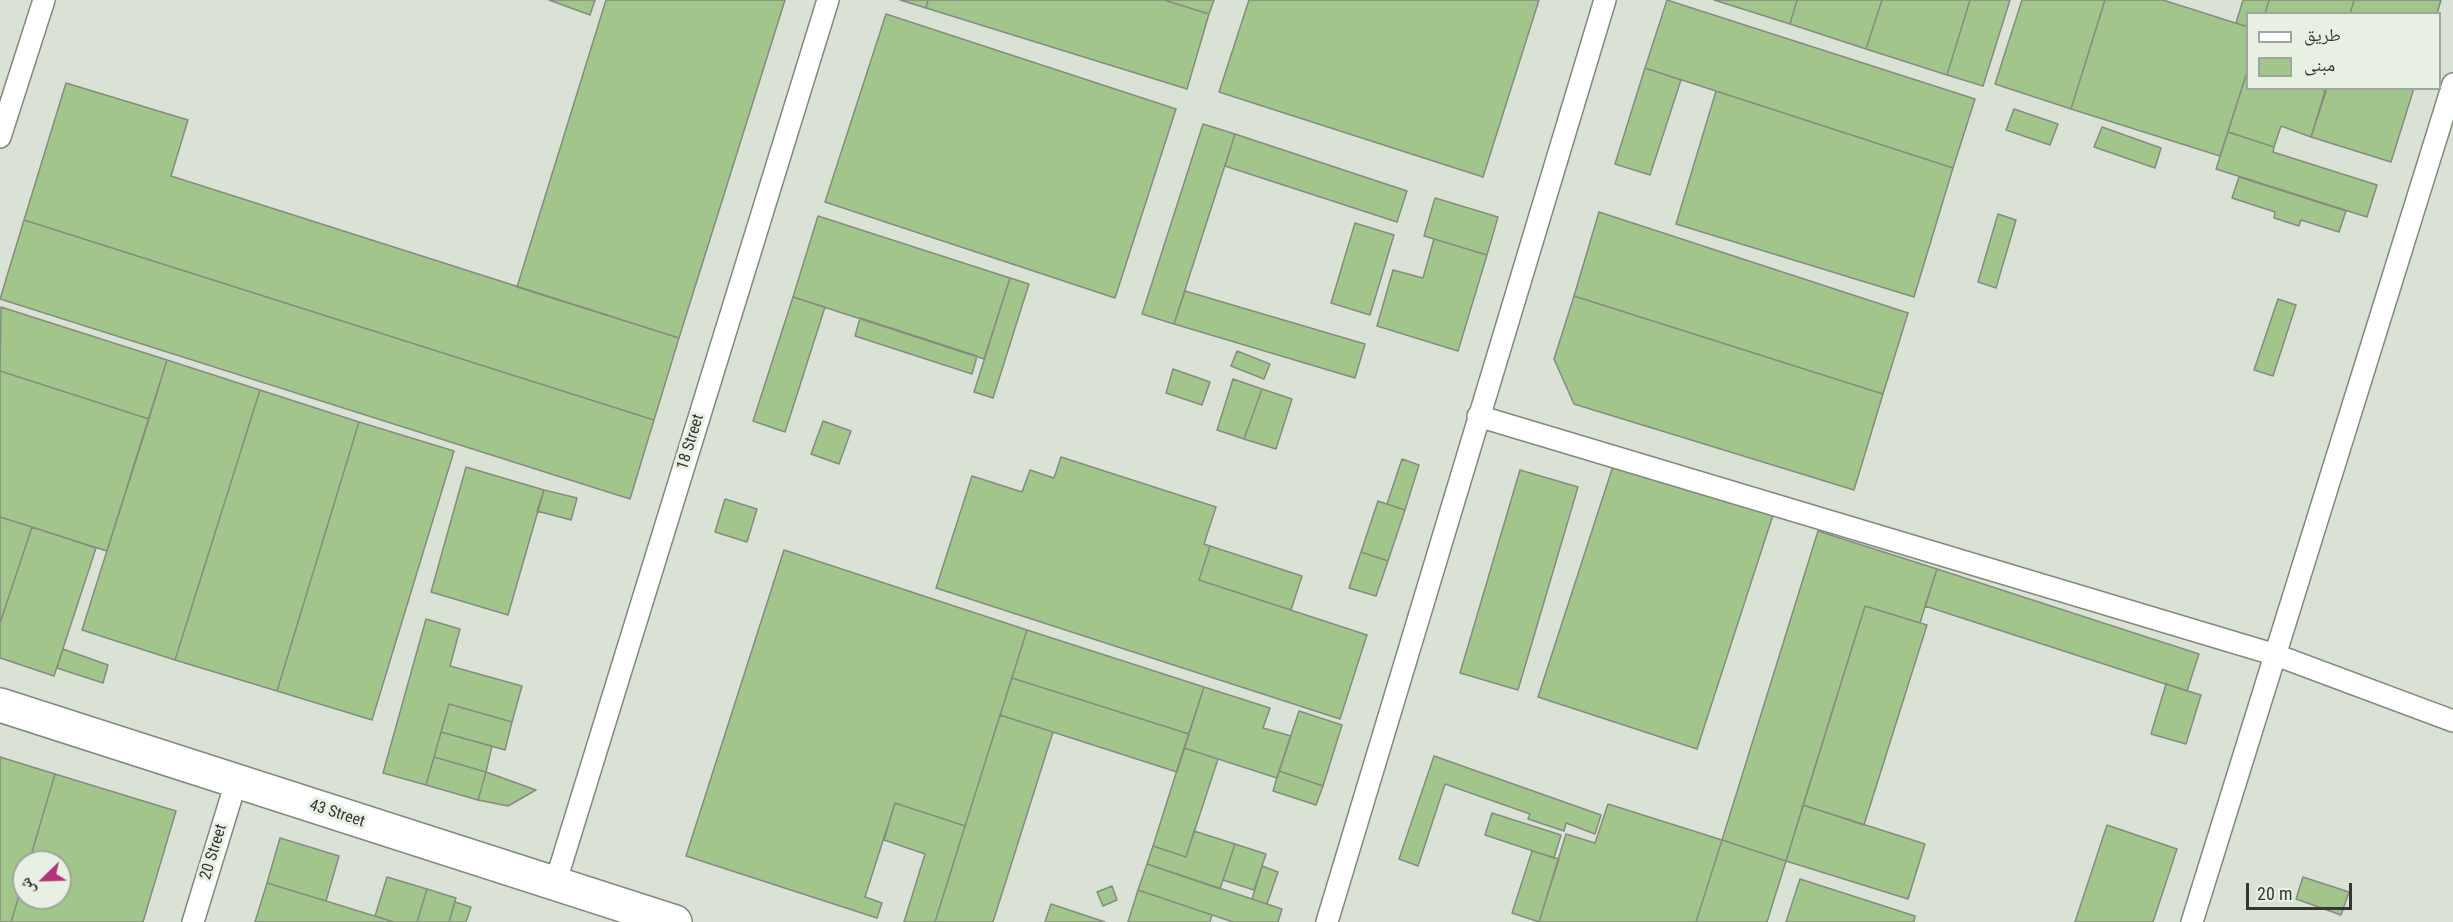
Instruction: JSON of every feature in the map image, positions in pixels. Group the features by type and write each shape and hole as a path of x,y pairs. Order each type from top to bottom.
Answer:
{"street":[{"name":"43 Street","path":"0,705 675,922"}],"lane":[{"path":"0,137 44,0"},
{"name":"18 Street","path":"555,884 828,0"},
{"path":"1327,922 1605,0"},
{"path":"2192,922 2453,84"},
{"path":"1478,416 2276,655 2453,722"},
{"name":"20 Street","path":"193,922 236,782"}],"building":[{"path":"549,0 595,0 590,15"},
{"path":"606,0 785,0 679,338 517,287"},
{"path":"900,0 928,0 926,8"},
{"path":"928,0 1164,0 1209,14 1187,89 926,8"},
{"path":"1164,0 1214,0 1209,14"},
{"path":"1249,0 1539,0 1483,177 1219,92"},
{"path":"1667,0 1975,99 1953,168 1645,68"},
{"path":"1714,0 1797,0 1790,24"},
{"path":"1797,0 1882,0 1866,49 1790,24"},
{"path":"1882,0 1970,0 1947,75 1866,49"},
{"path":"1970,0 2010,0 1983,86 1947,75"},
{"path":"2022,0 2105,0 2071,109 1995,84"},
{"path":"2105,0 2163,0 2246,26 2246,75 2220,156 2071,109"},
{"path":"2243,0 2269,0 2266,12 2246,12 2246,26 2236,23"},
{"path":"2269,0 2354,0 2351,12 2266,12"},
{"path":"2354,0 2441,0 2438,12 2351,12"},
{"path":"886,14 1176,109 1115,298 825,202"},
{"path":"1645,68 1681,80 1650,175 1615,164"},
{"path":"2246,75 2246,90 2326,91 2311,137 2281,126 2274,147 2228,132"},
{"path":"66,83 188,120 171,176 679,338 654,420 24,220"},
{"path":"2325,90 2413,90 2391,162 2311,137"},
{"path":"1716,91 1953,168 1914,297 1676,224"},
{"path":"2014,109 2058,124 2050,145 2006,130"},
{"path":"1203,124 1235,134 1174,324 1142,314"},
{"path":"2102,127 2161,148 2155,168 2094,147"},
{"path":"2228,132 2274,147 2273,152 2377,185 2367,217 2216,169"},
{"path":"1235,134 1407,191 1397,222 1225,166"},
{"path":"2239,177 2346,211 2339,232 2301,220 2299,226 2274,218 2275,212 2232,198"},
{"path":"1435,198 1498,217 1487,255 1424,236"},
{"path":"1599,212 1908,313 1883,394 1574,296"},
{"path":"1998,214 2016,220 1996,288 1978,282"},
{"path":"818,216 1010,278 984,359 793,297"},
{"path":"24,220 654,420 630,499 0,299"},
{"path":"1355,223 1394,235 1370,315 1331,303"},
{"path":"1434,239 1487,255 1458,351 1377,326 1393,270 1423,278"},
{"path":"1010,278 1029,284 993,398 974,392"},
{"path":"1185,291 1365,344 1355,378 1174,324"},
{"path":"1574,296 1883,394 1854,490 1574,404 1554,359"},
{"path":"793,297 825,307 785,432 753,421"},
{"path":"2278,299 2296,305 2273,376 2254,370"},
{"path":"1,307 167,360 149,419 0,371"},
{"path":"860,318 977,356 972,374 855,336"},
{"path":"1237,351 1270,364 1264,379 1231,366"},
{"path":"167,360 260,390 175,660 82,630"},
{"path":"1173,369 1210,382 1202,405 1166,393"},
{"path":"0,371 149,419 107,551 0,517"},
{"path":"1233,379 1262,389 1244,439 1217,430"},
{"path":"1262,389 1292,399 1276,449 1244,439"},
{"path":"260,390 359,422 277,691 175,660"},
{"path":"823,421 851,431 839,464 811,454"},
{"path":"359,422 454,451 372,720 277,691"},
{"path":"1061,457 1216,507 1204,544 1210,546 1199,580 1367,635 1340,719 936,588 972,476 1022,492 1030,470 1054,478"},
{"path":"1402,459 1419,465 1405,510 1387,504"},
{"path":"1614,463 1773,515 1697,749 1538,697"},
{"path":"466,467 544,490 508,615 431,592"},
{"path":"1520,470 1578,487 1518,690 1460,673"},
{"path":"544,490 577,498 571,520 537,511"},
{"path":"725,499 757,509 747,542 715,532"},
{"path":"1378,501 1405,510 1388,561 1361,552"},
{"path":"0,517 32,527 0,623"},
{"path":"32,527 96,548 54,676 0,658 0,623"},
{"path":"1818,531 1937,569 1920,623 1865,606 1786,861 1722,840"},
{"path":"1210,546 1302,576 1291,610 1199,580"},
{"path":"784,550 1027,630 965,826 895,803 865,897 882,903 877,918 686,856"},
{"path":"1361,552 1388,561 1376,596 1349,588"},
{"path":"1937,569 2199,654 2187,691 1925,606"},
{"path":"1865,606 1927,625 1864,825 1803,805"},
{"path":"426,619 460,629 450,666 522,686 512,722 449,704 426,785 383,773"},
{"path":"1027,630 1204,687 1189,734 1012,678"},
{"path":"63,649 108,665 103,683 57,668"},
{"path":"1012,678 1189,734 1177,772 1000,715"},
{"path":"2166,684 2201,695 2186,744 2151,734"},
{"path":"1204,687 1270,708 1263,728 1291,736 1277,778 1184,748"},
{"path":"449,704 512,722 505,750 441,732"},
{"path":"1299,711 1342,725 1323,786 1279,771"},
{"path":"1000,715 1053,732 993,922 935,922"},
{"path":"441,732 492,746 486,772 434,757"},
{"path":"1184,748 1218,759 1186,857 1153,846"},
{"path":"1434,756 1601,815 1595,834 1566,823 1564,831 1528,819 1530,814 1445,784 1418,866 1399,859"},
{"path":"0,757 55,774 33,850 12,850 12,910 15,910 11,922 0,922"},
{"path":"434,757 486,772 478,800 426,785"},
{"path":"1279,771 1323,786 1316,805 1273,791"},
{"path":"486,772 536,790 508,806 478,800"},
{"path":"55,774 176,811 143,922 11,922 15,910 72,910 72,850 33,850"},
{"path":"895,803 965,826 935,922 904,922 925,854 884,840"},
{"path":"1608,804 1722,840 1696,922 1539,922 1566,834 1595,843"},
{"path":"1803,805 1925,844 1908,899 1786,861"},
{"path":"1492,813 1561,835 1554,858 1485,835"},
{"path":"2107,825 2177,849 2153,922 2075,922"},
{"path":"1194,831 1235,844 1220,889 1147,864 1153,846 1186,857"},
{"path":"280,838 339,856 326,901 267,883"},
{"path":"1722,840 1786,861 1767,922 1696,922"},
{"path":"1235,844 1266,854 1254,890 1223,880"},
{"path":"1532,851 1559,859 1539,922 1512,913"},
{"path":"1147,864 1282,909 1278,922 1233,922 1138,890"},
{"path":"1262,866 1278,872 1267,904 1252,899"},
{"path":"387,877 427,889 417,922 394,922 375,916"},
{"path":"2303,877 2349,892 2341,915 2296,899"},
{"path":"1800,879 1915,916 1914,922 1786,922"},
{"path":"267,883 326,901 394,922 255,922"},
{"path":"1112,886 1117,900 1103,906 1097,892"},
{"path":"427,889 456,898 449,922 417,922"},
{"path":"1138,890 1212,915 1210,922 1128,922"},
{"path":"455,902 471,907 466,922 449,922"},
{"path":"1051,904 1105,922 1045,922"}]}
